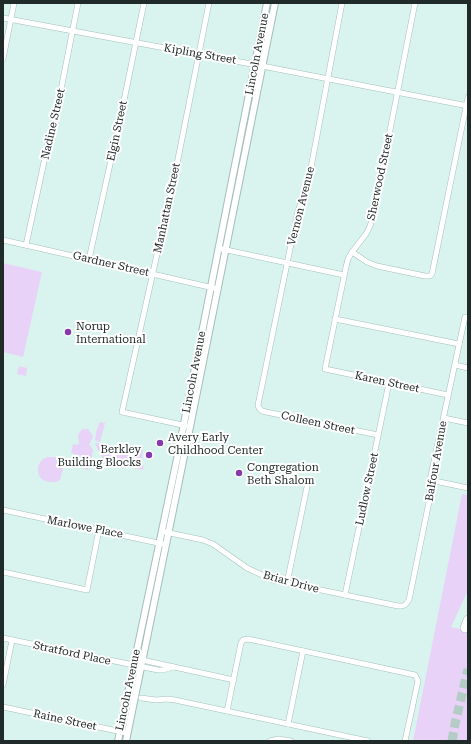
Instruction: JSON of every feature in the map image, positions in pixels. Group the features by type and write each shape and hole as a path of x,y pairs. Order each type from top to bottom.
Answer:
{"street":[{"path":"3,59 14,3"},
{"name":"Nadine Street","path":"26,245 49,139 57,110 78,3"},
{"name":"Elgin Street","path":"89,260 144,3"},
{"name":"Manhattan Street","path":"183,425 122,412 177,164 210,3"},
{"name":"Lincoln Avenue","path":"118,741 178,454 267,3"},
{"name":"Lincoln Avenue","path":"126,741 226,250 274,3"},
{"name":"Vernon Avenue","path":"259,408 259,400 297,215 310,173 342,3"},
{"name":"Sherwood Street","path":"325,369 348,259 366,234 373,216 415,3"},
{"name":"Kipling Street","path":"3,18 255,64 467,106"},
{"path":"352,252 367,262 377,266 425,276 430,276 432,274 468,97"},
{"name":"Gardner Street","path":"3,240 218,288"},
{"path":"219,249 344,275"},
{"name":"Balfour Avenue","path":"405,605 409,600 429,502 430,480 466,317"},
{"path":"335,318 459,344"},
{"path":"455,365 468,368"},
{"name":"Karen Street","path":"325,369 448,395"},
{"name":"Ludlow Street","path":"345,595 389,383"},
{"name":"Colleen Street","path":"259,408 266,412 378,435"},
{"path":"444,418 468,423"},
{"path":"183,425 190,427"},
{"path":"178,454 184,456"},
{"path":"430,480 468,488"},
{"path":"287,583 307,487"},
{"path":"168,499 175,500"},
{"path":"166,509 173,511"},
{"name":"Marlowe Place","path":"3,510 166,544"},
{"path":"3,572 87,590 99,530"},
{"name":"Briar Drive","path":"161,532 208,541 247,568 264,576 287,583 398,606 405,605"},
{"name":"Stratford Place","path":"3,638 133,665 142,663 158,670 173,667 234,680"},
{"path":"227,711 241,643 245,639 415,675 418,681 405,741"},
{"path":"3,686 12,640"},
{"path":"288,724 303,651"},
{"path":"141,698 175,700 368,741"},
{"name":"Raine Street","path":"3,707 127,733"},
{"path":"270,741 278,739 291,741"}],"shaded area":[{"path":"3,263 42,272 23,357 3,352"},
{"path":"19,366 27,368 26,376 17,374"},
{"path":"101,422 105,423 100,442 95,440 97,428"},
{"path":"82,429 88,429 93,436 89,445 93,451 88,470 84,469 85,466 79,465 80,456 71,453 73,444 78,445 79,443 78,435"},
{"path":"95,444 136,451 138,445 143,446 141,465 144,466 143,470 113,464 104,460"},
{"path":"48,457 55,457 60,461 63,469 60,480 56,482 48,482 43,480 38,473 40,462"},
{"path":"462,494 468,495 468,590 451,627 468,631 468,741 413,741"}],"tunnel":[{"path":"452,741 468,669"}],"place":[{"name":"Norup International","path":"68,332"},
{"name":"Avery Early Childhood Center","path":"160,443"},
{"name":"Berkley Building Blocks","path":"149,455"},
{"name":"Congregation Beth Shalom","path":"239,473"}]}
